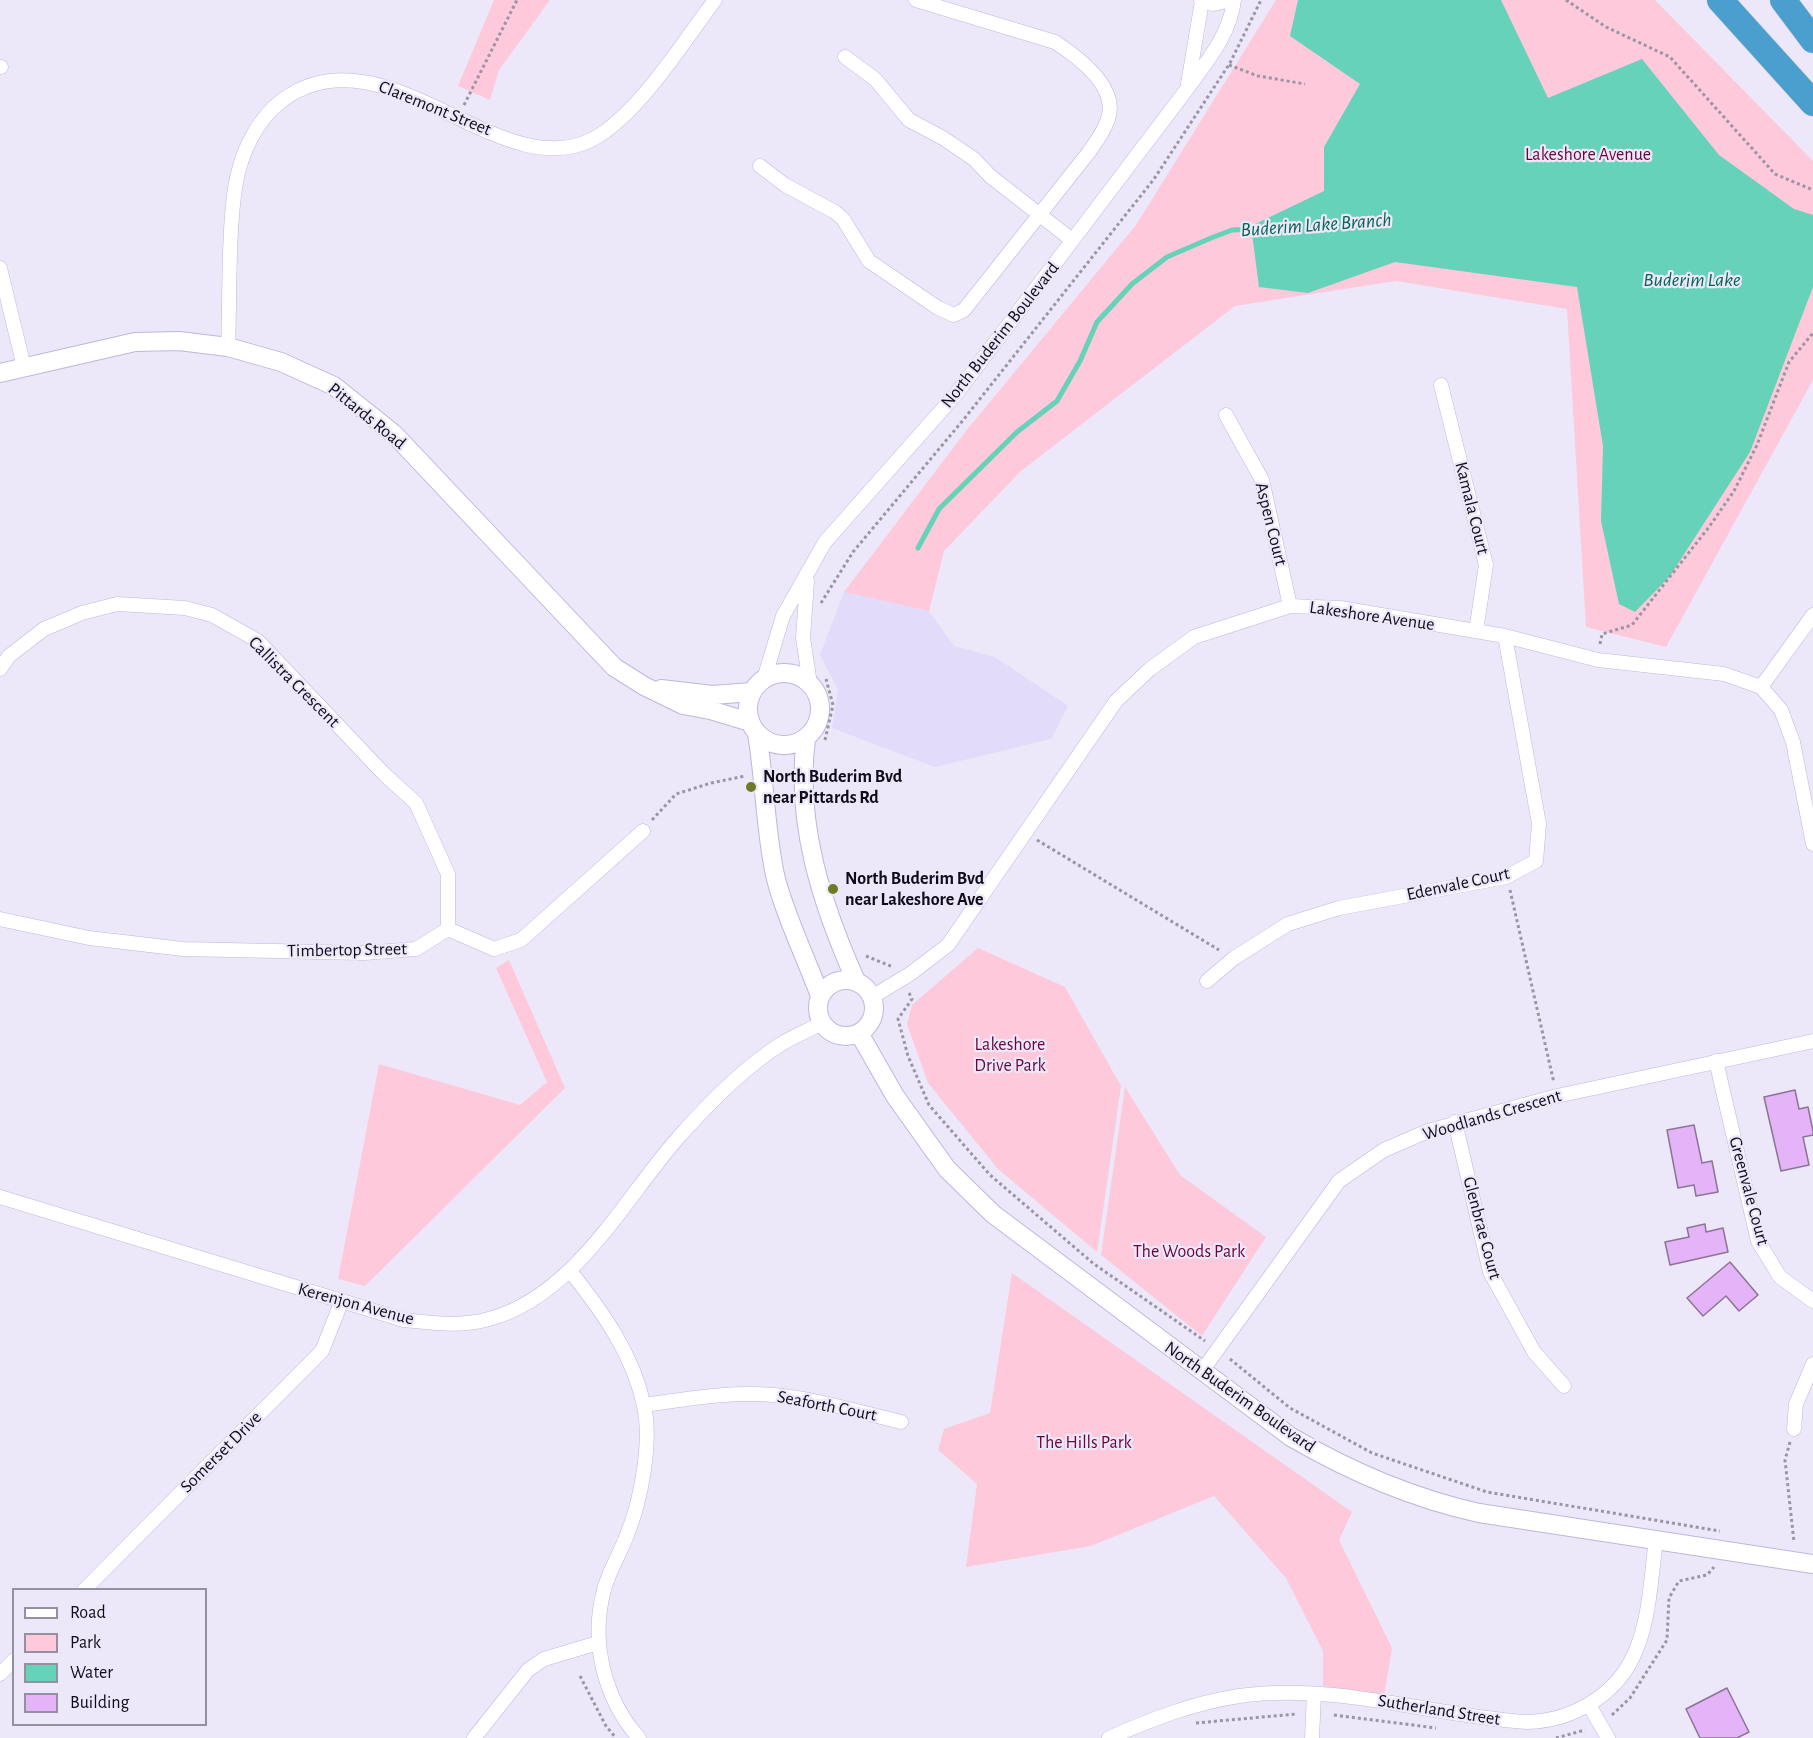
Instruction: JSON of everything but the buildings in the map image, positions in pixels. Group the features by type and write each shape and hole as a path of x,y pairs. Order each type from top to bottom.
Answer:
{"highway":[{"path":"1720,0 1813,104"},
{"path":"1783,0 1813,40"}],"street":[{"name":"Claremont Street","path":"228,347 235,187 251,135 272,107 297,89 338,80 375,82 494,133 526,144 558,148 592,139 631,110 715,0"},
{"path":"760,166 785,185 836,212 843,219 860,250 869,261 938,308 954,315 964,310 1100,136 1110,107 1103,87 1082,62 1055,42 916,0"},
{"path":"1202,0 1213,3 1233,0"},
{"name":"North Buderim Boulevard","path":"1187,89 1202,0"},
{"name":"North Buderim Boulevard","path":"758,685 783,616 825,542 956,394 1187,89 1220,44 1232,20 1233,0"},
{"path":"845,57 875,79 909,120 956,146 1072,240"},
{"path":"0,268 24,367"},
{"name":"Pittards Road","path":"0,373 135,342 179,341 228,347 281,362 334,386 394,434 614,667 644,686 683,705 710,710 753,728"},
{"name":"Kamala Court","path":"1441,385 1486,565 1476,631"},
{"name":"Aspen Court","path":"1226,415 1262,480 1290,606"},
{"name":"North Buderim Boulevard","path":"807,576 803,638 810,684"},
{"name":"Callistra Crescent","path":"0,669 9,656 44,629 82,613 117,604 184,608 212,615 258,641 384,774 416,803 448,874 448,929"},
{"name":"Lakeshore Avenue","path":"872,997 902,979 948,945 1116,701 1150,669 1194,637 1290,606 1340,608 1476,631 1505,636 1598,660 1724,674 1761,687 1781,710 1793,742 1813,844"},
{"path":"1761,687 1813,615"},
{"name":"Edenvale Court","path":"1208,981 1234,958 1288,924 1319,914 1506,877 1536,861 1539,824 1505,636"},
{"path":"820,996 831,983 839,980 856,981 866,987 872,997 874,1013 871,1021 859,1033 851,1036 835,1034 822,1023 818,1015 820,996 776,878 766,830 763,772 748,701 758,685 775,674 788,673 800,676 810,684 820,702 818,722 806,739 801,772 806,830 830,924 856,981"},
{"name":"Pittards Road","path":"644,686 712,695 758,685"},
{"path":"753,728 775,745 786,746 806,739"},
{"path":"448,929 494,949 521,940 643,831"},
{"name":"Timbertop Street","path":"0,919 89,938 183,949 364,953 416,949 448,929"},
{"name":"Kerenjon Avenue","path":"0,1197 341,1303 404,1320 448,1324 490,1319 524,1304 570,1271 677,1138 733,1082 781,1044 822,1023"},
{"name":"North Buderim Boulevard","path":"859,1033 896,1096 947,1168 993,1215 1291,1437 1338,1464 1395,1489 1436,1503 1479,1513 1804,1563"},
{"name":"Woodlands Crescent","path":"1202,1371 1339,1181 1384,1150 1455,1122 1557,1096 1813,1041"},
{"name":"Greenvale Court","path":"1716,1061 1758,1241 1780,1277 1813,1301"},
{"name":"Glenbrae Court","path":"1455,1122 1490,1272 1534,1352 1564,1386"},
{"path":"570,1271 604,1314 623,1347 644,1406 646,1430 640,1485 627,1537 604,1590 598,1622 598,1643 602,1664 619,1712 639,1738"},
{"name":"Somerset Drive","path":"86,1588 322,1351 341,1303"},
{"path":"1794,1429 1796,1404 1813,1364"},
{"name":"Seaforth Court","path":"644,1406 704,1397 772,1395 801,1398 901,1422"},
{"name":"Sutherland Street","path":"1109,1738 1154,1718 1209,1702 1252,1695 1314,1694 1527,1722 1550,1720 1589,1705 1616,1684 1636,1651 1643,1626 1656,1540"},
{"path":"474,1738 528,1670 544,1659 598,1643"},
{"path":"0,1674 12,1662"},
{"path":"1312,1738 1314,1694"},
{"path":"1589,1705 1608,1738"}],"path":[{"path":"466,98 517,0"},
{"path":"819,606 853,552 964,419 1154,178 1229,65 1261,0"},
{"path":"1566,0 1606,27 1670,57 1775,174 1813,190"},
{"path":"1229,65 1258,76 1305,84"},
{"path":"1598,660 1602,634 1632,625 1709,527 1734,491 1757,445 1789,362 1813,333"},
{"path":"822,669 833,705 823,744"},
{"path":"643,831 676,794 711,783 745,776"},
{"path":"1026,833 1234,958"},
{"path":"1506,877 1557,1096"},
{"path":"860,949 867,958 890,964 902,979 912,999 898,1019 908,1056 929,1105 990,1175 1094,1264 1216,1349 1290,1408 1372,1453 1487,1492 1720,1529 1714,1568 1707,1575 1679,1581 1669,1598 1667,1640 1630,1698 1611,1715"},
{"path":"1794,1429 1785,1460 1804,1563"},
{"path":"580,1676 606,1726 616,1738"},
{"path":"1186,1724 1296,1714"},
{"path":"1334,1715 1437,1728"},
{"path":"1556,1738 1585,1730"}],"shaded area":[{"path":"844,592 929,611 954,646 995,657 1068,706 1051,739 935,767 832,728 838,689 820,655"}],"green space":[{"path":"494,0 550,0 499,70 490,100 458,86"},
{"name":"Lakeshore Avenue","path":"1276,0 1655,0 1813,161 1813,380 1666,647 1586,627 1567,309 1396,281 1235,306 1021,471 944,551 929,611 844,592 966,431 1136,225"},
{"name":"Lakeshore Drive Park","path":"978,948 1065,987 1121,1086 1097,1252 998,1169 928,1083 907,1024 912,1005"},
{"path":"509,960 565,1088 365,1286 338,1279 379,1064 520,1105 547,1082 496,968"},
{"name":"The Woods Park","path":"1125,1087 1180,1175 1266,1237 1202,1336 1101,1255"},
{"name":"The Hills Park","path":"1012,1273 1352,1512 1339,1540 1392,1648 1384,1696 1323,1686 1323,1651 1286,1578 1214,1496 1091,1546 966,1567 977,1484 938,1450 944,1429 990,1413"}],"water":[{"name":"Buderim Lake","path":"1298,0 1501,0 1548,98 1642,59 1719,155 1794,209 1813,215 1813,287 1750,452 1670,576 1635,612 1619,604 1601,521 1603,446 1577,287 1395,262 1308,293 1259,287 1251,226 1324,191 1324,147 1360,84 1290,36"}],"waterway":[{"name":"Buderim Lake Branch","path":"918,548 939,509 1017,432 1057,401 1080,361 1097,322 1132,284 1167,257 1232,230 1257,229"}],"place":[{"name":"North Buderim Bvd near Pittards Rd","path":"751,787"},
{"name":"North Buderim Bvd near Lakeshore Ave","path":"833,889"}]}
